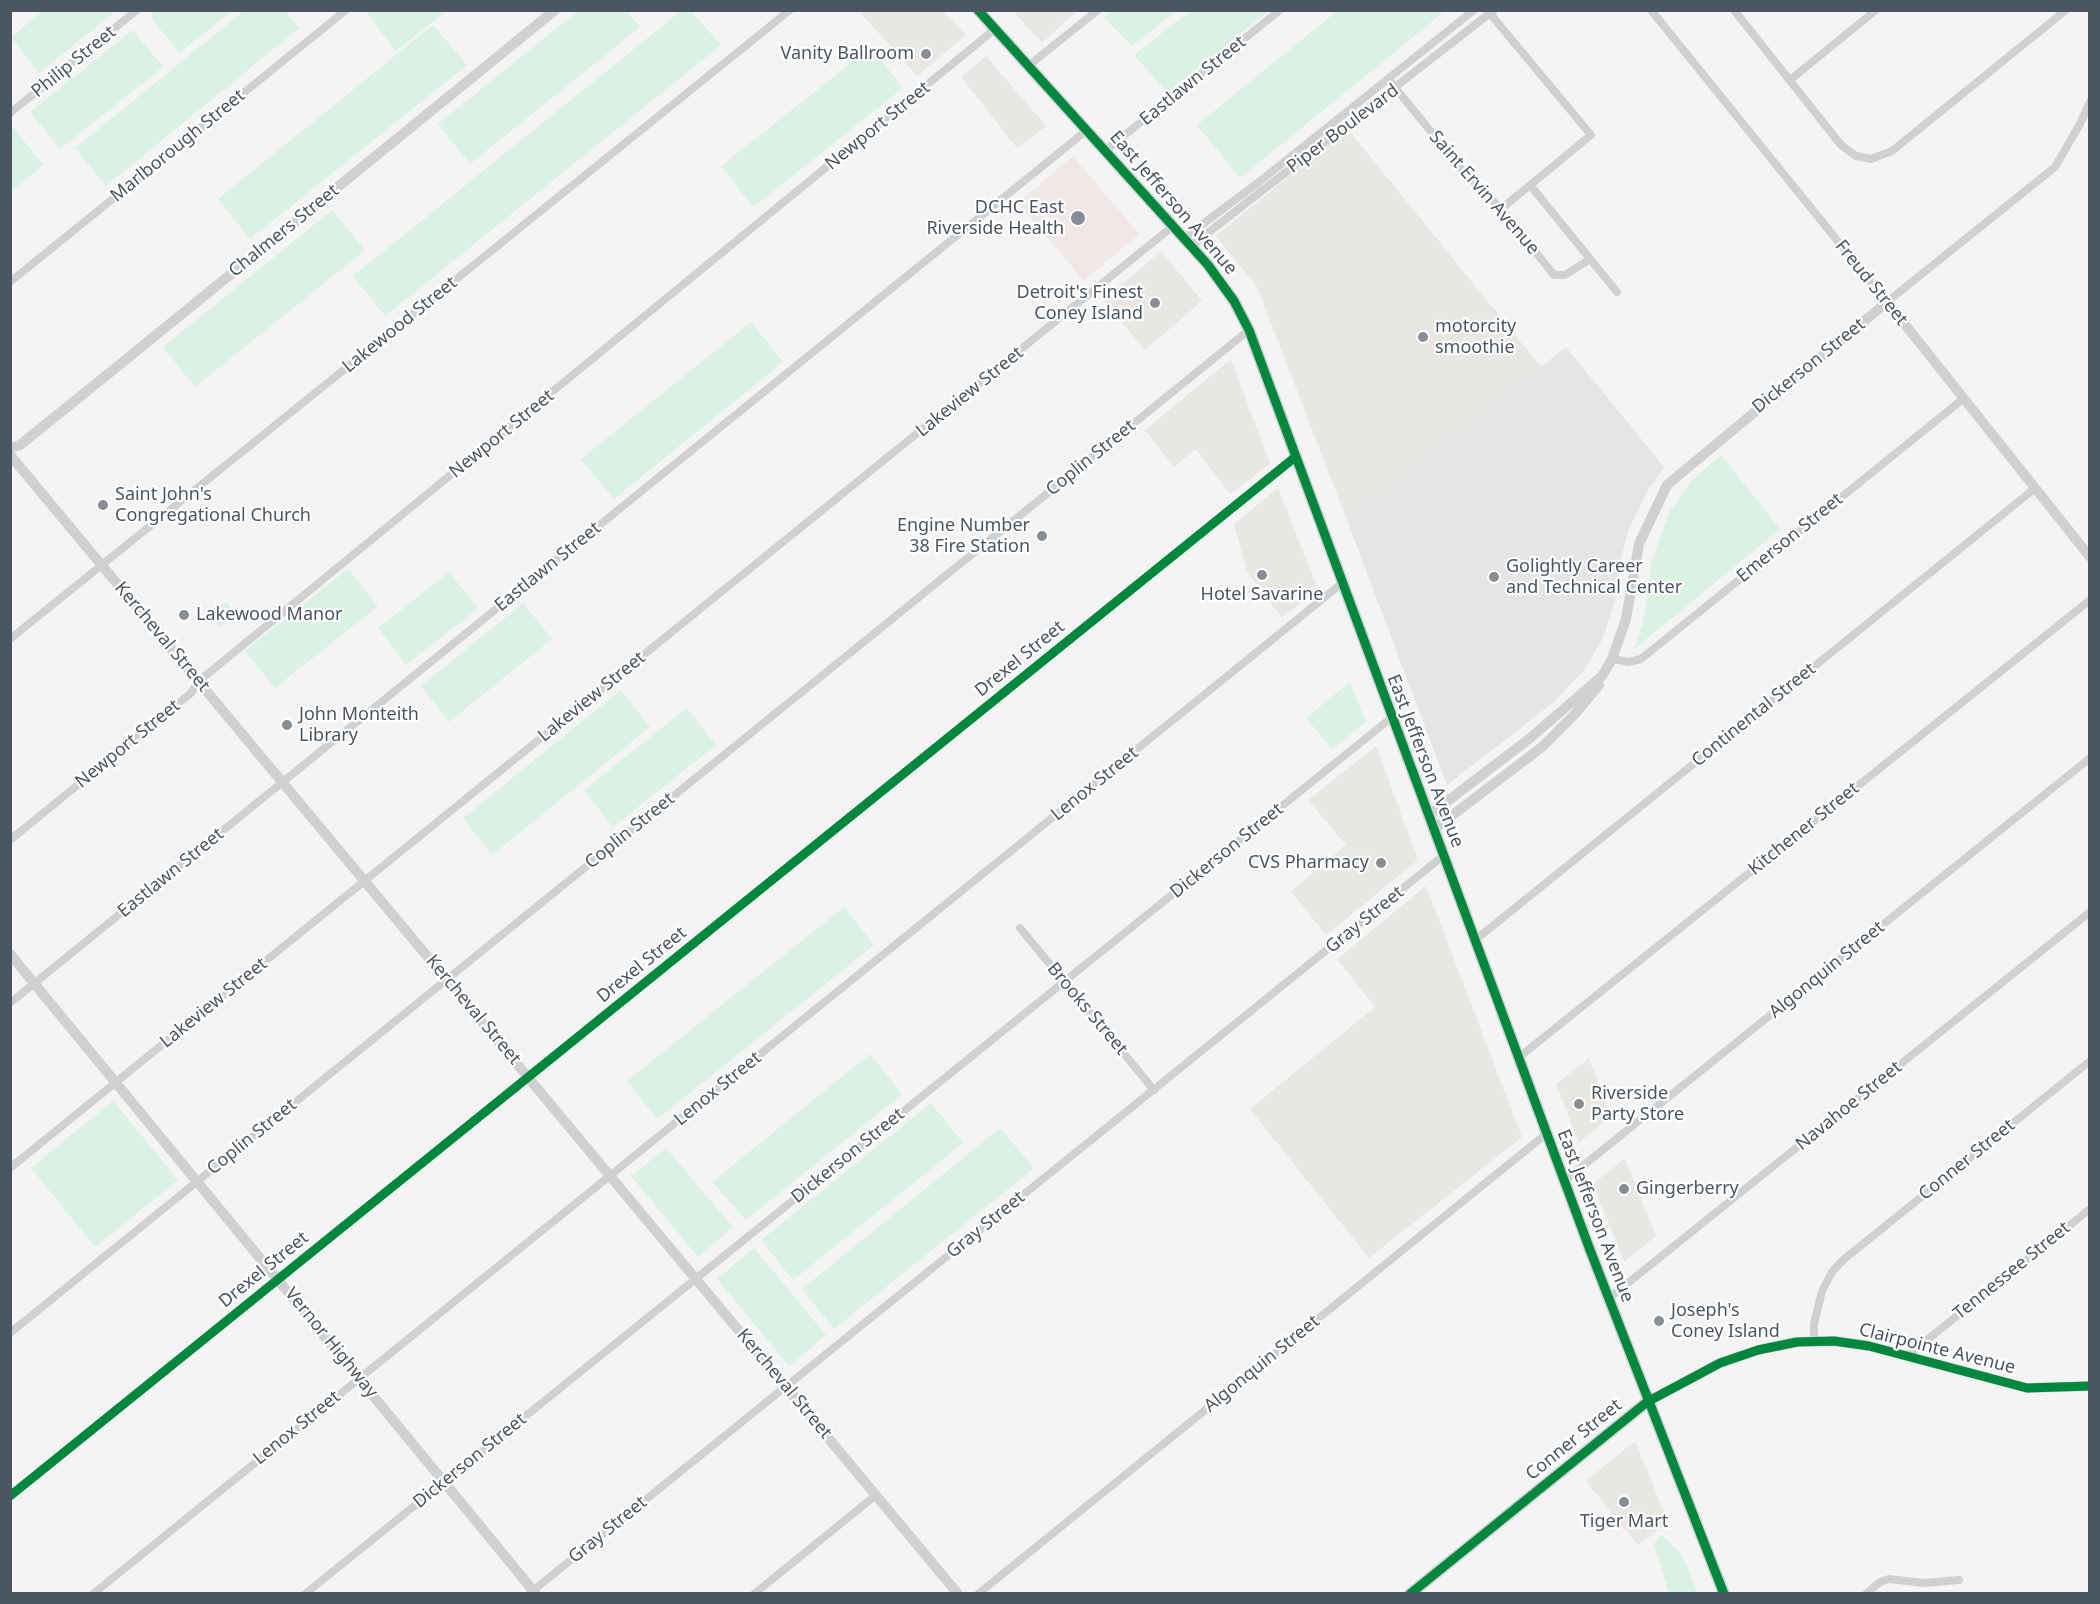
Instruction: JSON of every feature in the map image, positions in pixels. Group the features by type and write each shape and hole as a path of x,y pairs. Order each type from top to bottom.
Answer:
{"main road":[{"name":"East Jefferson Avenue","path":"978,10 1224,285 1249,330 1294,458 1608,1299 1725,1593"},
{"name":"Conner Street","path":"1410,1593 1647,1401"}],"street":[{"name":"Philip Street","path":"10,113 136,10"},
{"name":"Marlborough Street","path":"10,282 346,10"},
{"name":"Chalmers Street","path":"10,448 20,445 555,10"},
{"name":"Lakewood Street","path":"10,639 790,10"},
{"path":"1028,66 1098,10"},
{"name":"Eastlawn Street","path":"1105,152 1280,10"},
{"name":"Piper Boulevard","path":"1187,242 1474,10"},
{"name":"Freud Street","path":"1651,10 2090,557"},
{"path":"1734,10 1841,145 1856,156 1877,158 1892,151 2066,10"},
{"path":"1790,80 1876,10"},
{"path":"1490,12 1591,135 1501,209"},
{"name":"Piper Boulevard","path":"1187,242 1343,125 1395,89 1490,12"},
{"name":"Newport Street","path":"10,840 191,693 199,681 995,29"},
{"name":"Saint Ervin Avenue","path":"1388,79 1464,172 1501,209 1554,275 1565,275 1590,259"},
{"name":"Dickerson Street","path":"1433,830 1542,747 1592,695 1612,659 1626,619 1639,544 1667,485 2055,166 2090,102"},
{"name":"Eastlawn Street","path":"10,1003 1087,130"},
{"path":"1530,185 1617,292"},
{"name":"Lakeview Street","path":"10,1168 1173,226"},
{"name":"Coplin Street","path":"10,1333 1249,330"},
{"name":"Emerson Street","path":"1612,659 1629,662 1641,659 1963,399"},
{"name":"Kercheval Street","path":"10,455 958,1593"},
{"name":"Drexel Street","path":"10,1496 1294,458"},
{"name":"Continental Street","path":"1474,941 2034,489"},
{"name":"Lenox Street","path":"93,1593 1341,584"},
{"name":"Kitchener Street","path":"1518,1059 2090,600"},
{"name":"Dickerson Street","path":"1428,816 1539,732 1602,676"},
{"name":"Dickerson Street","path":"305,1593 1391,718"},
{"name":"Algonquin Street","path":"1564,1181 2090,758"},
{"name":"Gray Street","path":"533,1592 1443,856"},
{"name":"Navahoe Street","path":"1608,1299 2090,912"},
{"name":"Brooks Street","path":"1020,928 1154,1090"},
{"name":"Vernor Highway","path":"10,954 533,1592"},
{"name":"Conner Street","path":"1647,1401 1720,1363 1744,1354 1797,1342 1814,1342 1814,1324 1822,1291 1832,1272 1843,1260 2090,1061"},
{"name":"Algonquin Street","path":"978,1593 1546,1134"},
{"name":"Tennessee Street","path":"1907,1356 2090,1209"},
{"name":"Clairpointe Avenue","path":"1814,1342 1869,1346 2012,1385 2053,1389 2090,1386"},
{"path":"754,1593 876,1495"},
{"path":"1866,1593 1880,1582 1889,1580 1924,1582 1959,1580"}],"shaded area":[{"path":"1013,10 1078,10 1042,43 1013,11"},
{"name":"Vanity Ballroom","path":"859,11 943,11 966,35 917,76"},
{"path":"986,56 1046,126 1017,148 961,77"},
{"path":"1347,128 1541,367 1347,520 1257,287 1216,236"},
{"name":"DCHC East Riverside Health","path":"1073,156 1139,234 1084,281 1018,203"},
{"path":"1161,251 1202,301 1145,350 1103,300"},
{"name":"Golightly Career and Technical Center","path":"1566,347 1664,467 1647,492 1629,529 1622,554 1615,600 1603,638 1585,669 1554,702 1447,785 1347,520"},
{"path":"1231,359 1270,464 1230,494 1196,449 1174,467 1145,430"},
{"path":"1278,488 1318,589 1282,618 1247,572 1234,524"},
{"path":"1376,746 1418,860 1326,935 1291,891 1346,845 1308,800"},
{"path":"1426,886 1522,1137 1369,1258 1250,1109 1375,1007 1337,959"},
{"path":"1589,1058 1611,1116 1579,1143 1556,1084"},
{"path":"1625,1158 1656,1236 1624,1262 1593,1184"},
{"path":"1635,1441 1668,1522 1638,1545 1586,1481"}],"green space":[{"path":"44,10 116,11 39,73 11,37"},
{"path":"157,10 232,11 179,53 150,16"},
{"path":"365,10 446,11 396,51"},
{"path":"244,11 285,11 299,28 106,186 75,148"},
{"path":"578,11 627,11 640,27 470,164 438,124"},
{"path":"681,11 691,11 721,45 385,316 353,276"},
{"path":"1111,11 1176,11 1132,46 1104,17"},
{"path":"1190,11 1269,11 1167,92 1134,55"},
{"path":"1337,11 1445,11 1240,178 1197,125"},
{"path":"433,25 467,65 250,239 218,199"},
{"path":"133,30 163,67 60,149 30,112"},
{"path":"871,47 903,88 753,207 721,166"},
{"path":"12,126 43,165 11,192 10,128"},
{"path":"332,210 365,250 195,387 163,347"},
{"path":"751,322 783,362 614,499 581,459"},
{"path":"1721,455 1780,529 1633,650 1643,623 1652,560 1669,512 1692,480"},
{"path":"348,569 378,606 275,688 245,651"},
{"path":"449,572 478,608 406,665 378,628"},
{"path":"226,602 236,614 220,627 210,615"},
{"path":"523,603 552,639 449,722 421,686"},
{"path":"1350,682 1366,722 1332,749 1306,718"},
{"path":"621,690 650,727 492,855 463,818"},
{"path":"687,708 716,745 613,827 584,790"},
{"path":"844,907 874,945 657,1119 627,1081"},
{"path":"870,1054 902,1094 746,1220 712,1182"},
{"path":"113,1101 178,1180 95,1247 31,1168"},
{"path":"931,1103 963,1143 793,1280 761,1240"},
{"path":"1000,1128 1034,1168 834,1329 802,1289"},
{"path":"666,1148 733,1227 698,1257 631,1176"},
{"path":"754,1248 826,1335 789,1366 717,1279"},
{"path":"1662,1535 1681,1554 1698,1593 1669,1593 1654,1544"}],"cycle path":[{"path":"978,10 1208,265 1234,301 1249,330 1590,1250 1724,1594"},
{"path":"10,1496 1294,458"},
{"path":"1410,1594 1647,1402 1720,1363 1758,1350 1797,1342 1834,1341 1869,1346 2027,1388 2090,1386"}],"place":[{"name":"Vanity Ballroom","path":"926,54"},
{"name":"DCHC East Riverside Health","path":"1078,218"},
{"name":"Detroit's Finest Coney Island","path":"1155,303"},
{"name":"motorcity smoothie","path":"1423,337"},
{"name":"Saint John's Congregational Church","path":"103,505"},
{"name":"Engine Number 38 Fire Station","path":"1042,536"},
{"name":"Hotel Savarine","path":"1262,575"},
{"name":"Golightly Career and Technical Center","path":"1494,577"},
{"name":"Lakewood Manor","path":"184,615"},
{"name":"John Monteith Library","path":"287,725"},
{"name":"CVS Pharmacy","path":"1381,863"},
{"name":"Riverside Party Store","path":"1579,1104"},
{"name":"Gingerberry","path":"1624,1189"},
{"name":"Joseph's Coney Island","path":"1659,1321"},
{"name":"Tiger Mart","path":"1624,1502"}]}
